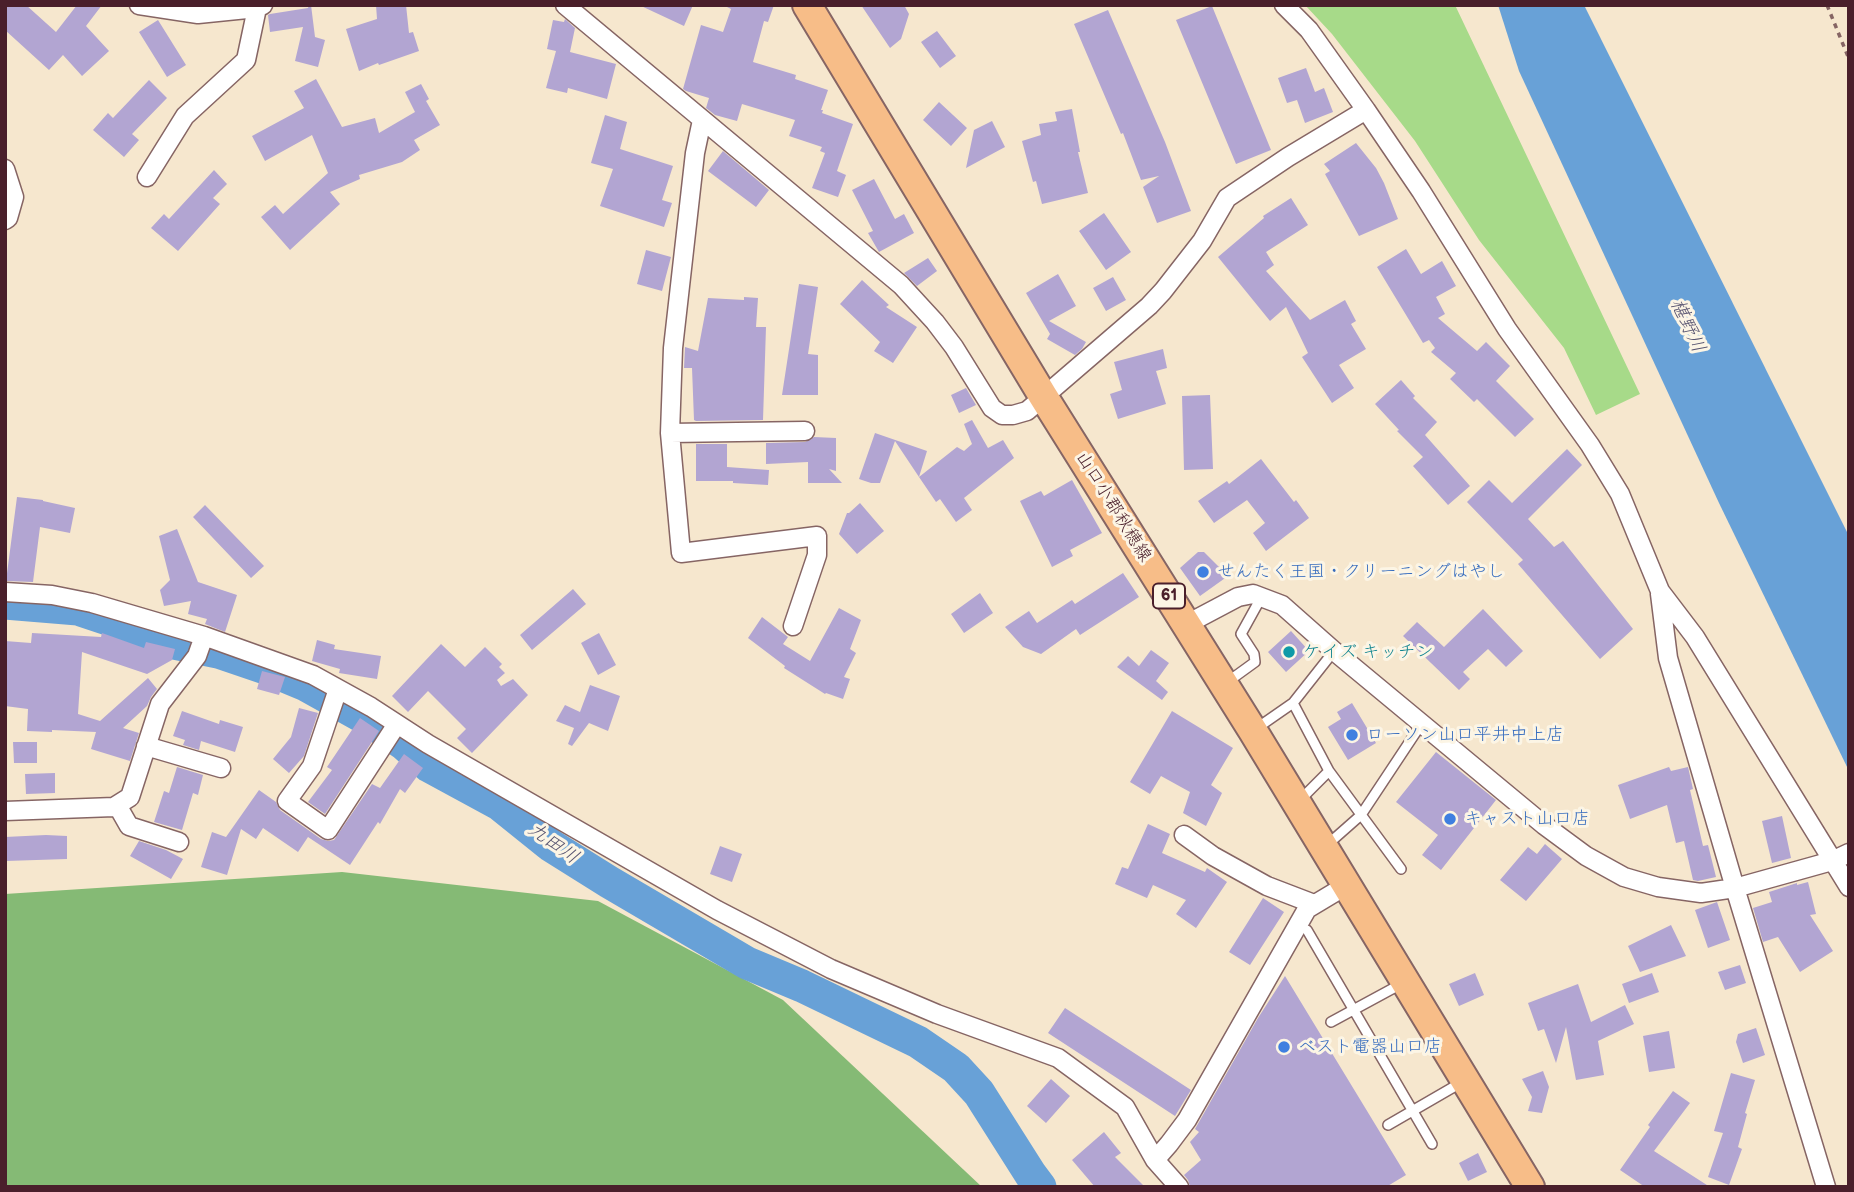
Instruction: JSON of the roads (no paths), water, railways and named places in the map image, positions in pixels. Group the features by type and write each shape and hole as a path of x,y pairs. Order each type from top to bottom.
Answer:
{"main road":[{"name":"山口小郡秋穂線","path":"807,5 1043,396 1253,731 1530,1187"}],"street":[{"path":"139,5 198,14 260,6 246,60 185,116 147,177"},
{"path":"565,5 901,285 935,321 992,408 1003,415 1027,411 1163,292 1202,241 1227,198 1288,156 1366,110"},
{"path":"1283,5 1309,30 1366,110 1421,191 1507,329 1596,455 1620,494 1660,591 1695,637 1849,887"},
{"path":"702,120 695,153 673,348 670,433 681,553 817,536 817,555 793,626"},
{"path":"5,169 14,197 8,218 5,219"},
{"path":"670,433 805,430"},
{"path":"1660,591 1668,659 1826,1187"},
{"path":"5,592 52,595 92,603 202,644 313,675 336,697 370,706 393,730 428,744 717,910 831,969 937,1014 1058,1058 1125,1107 1155,1160 1179,1187"},
{"path":"1187,624 1238,597 1253,594 1282,605 1544,825 1586,856 1624,877 1658,887 1701,893 1735,888 1832,861 1849,853"},
{"path":"6,807 114,807 130,797 160,704 202,644"},
{"path":"336,697 312,766 287,800 328,830 393,730"},
{"path":"146,746 221,768"},
{"path":"117,805 129,827 178,842"},
{"path":"1184,835 1213,856 1267,886 1314,904"},
{"path":"1155,1160 1187,1120 1307,909 1347,885"}],"lane":[{"path":"1224,684 1255,662 1254,654 1241,634 1262,596"},
{"path":"1253,731 1293,703 1335,651"},
{"path":"1293,703 1329,771 1401,869"},
{"path":"1324,847 1361,815 1422,723"},
{"path":"1297,803 1329,771"},
{"path":"1307,930 1432,1144"},
{"path":"1331,1022 1404,982"},
{"path":"1388,1125 1465,1080"}],"water":[{"name":"椹野川","path":"1498,5 1584,5 1849,536 1849,771 1719,503 1519,71"}],"waterway":[{"name":"九田川","path":"5,603 78,609 108,619 140,636 218,652 306,685 367,719 404,744 429,766 499,804 550,845 609,882 747,963 802,986 918,1042 956,1068 979,1093 1040,1187"}],"place":[{"name":"せんたく王国・クリーニングはやし","path":"1203,572"},
{"name":"ケイズ キッチン","path":"1289,652"},
{"name":"ローソン山口平井中上店","path":"1352,735"},
{"name":"キャスト山口店","path":"1450,819"},
{"name":"ベスト電器山口店","path":"1284,1047"}]}
